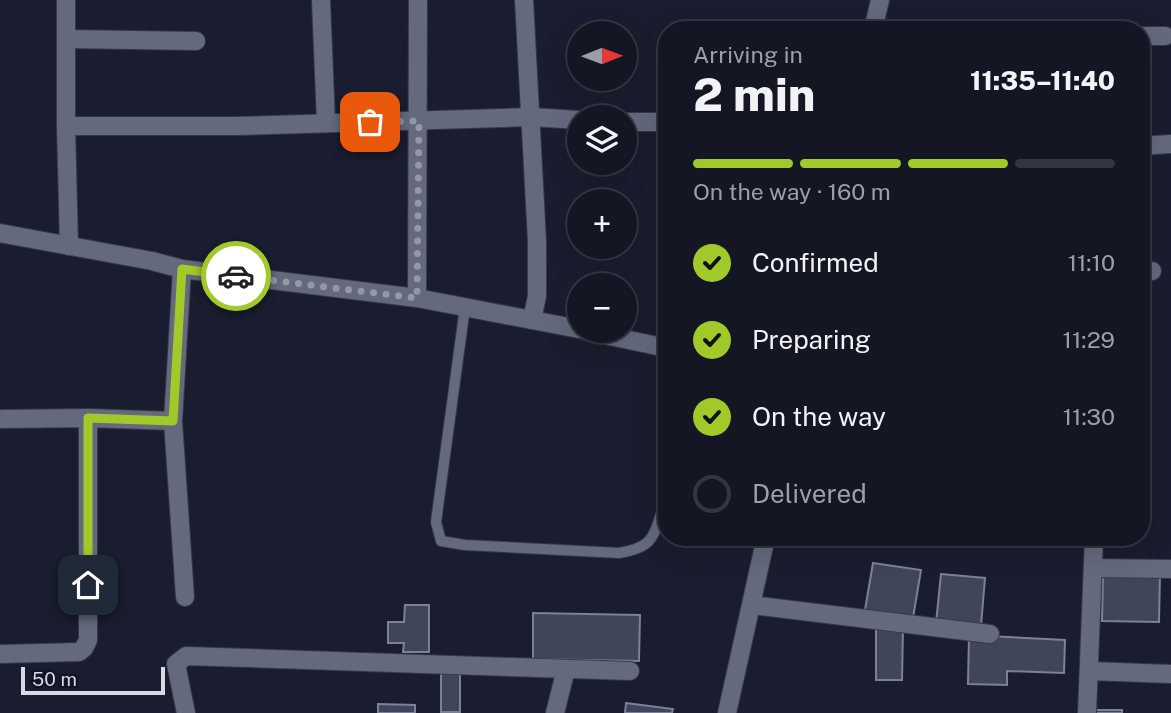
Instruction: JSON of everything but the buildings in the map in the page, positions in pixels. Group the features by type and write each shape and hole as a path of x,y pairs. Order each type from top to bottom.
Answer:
{"street":[{"path":"66,0 69,246"},
{"path":"321,0 326,122"},
{"path":"417,298 418,0"},
{"path":"524,0 537,241 537,296 533,320"},
{"path":"875,21 880,0"},
{"path":"1150,36 1165,36"},
{"path":"66,39 196,41"},
{"path":"66,126 236,126 531,117 567,119"},
{"path":"637,122 658,122"},
{"path":"1150,145 1170,144"},
{"path":"0,233 182,269 417,298 567,327"},
{"path":"182,269 173,421 185,597"},
{"path":"637,342 658,346"},
{"path":"0,654 79,652 88,640 88,418"},
{"path":"0,419 173,421"},
{"path":"727,713 764,546"},
{"path":"1087,713 1094,546"},
{"path":"1093,568 1171,569"},
{"path":"752,605 990,634"},
{"path":"186,713 176,664 186,656 630,671"},
{"path":"555,713 566,669"},
{"path":"1089,671 1171,674"}],"lane":[{"path":"466,307 436,522 441,541 465,545 619,553 634,551 650,542 658,521"}],"way so far":[{"path":"236,276 417,298 419,121 370,122"}],"route":[{"path":"88,585 88,418 173,421 182,269 236,276"}]}
